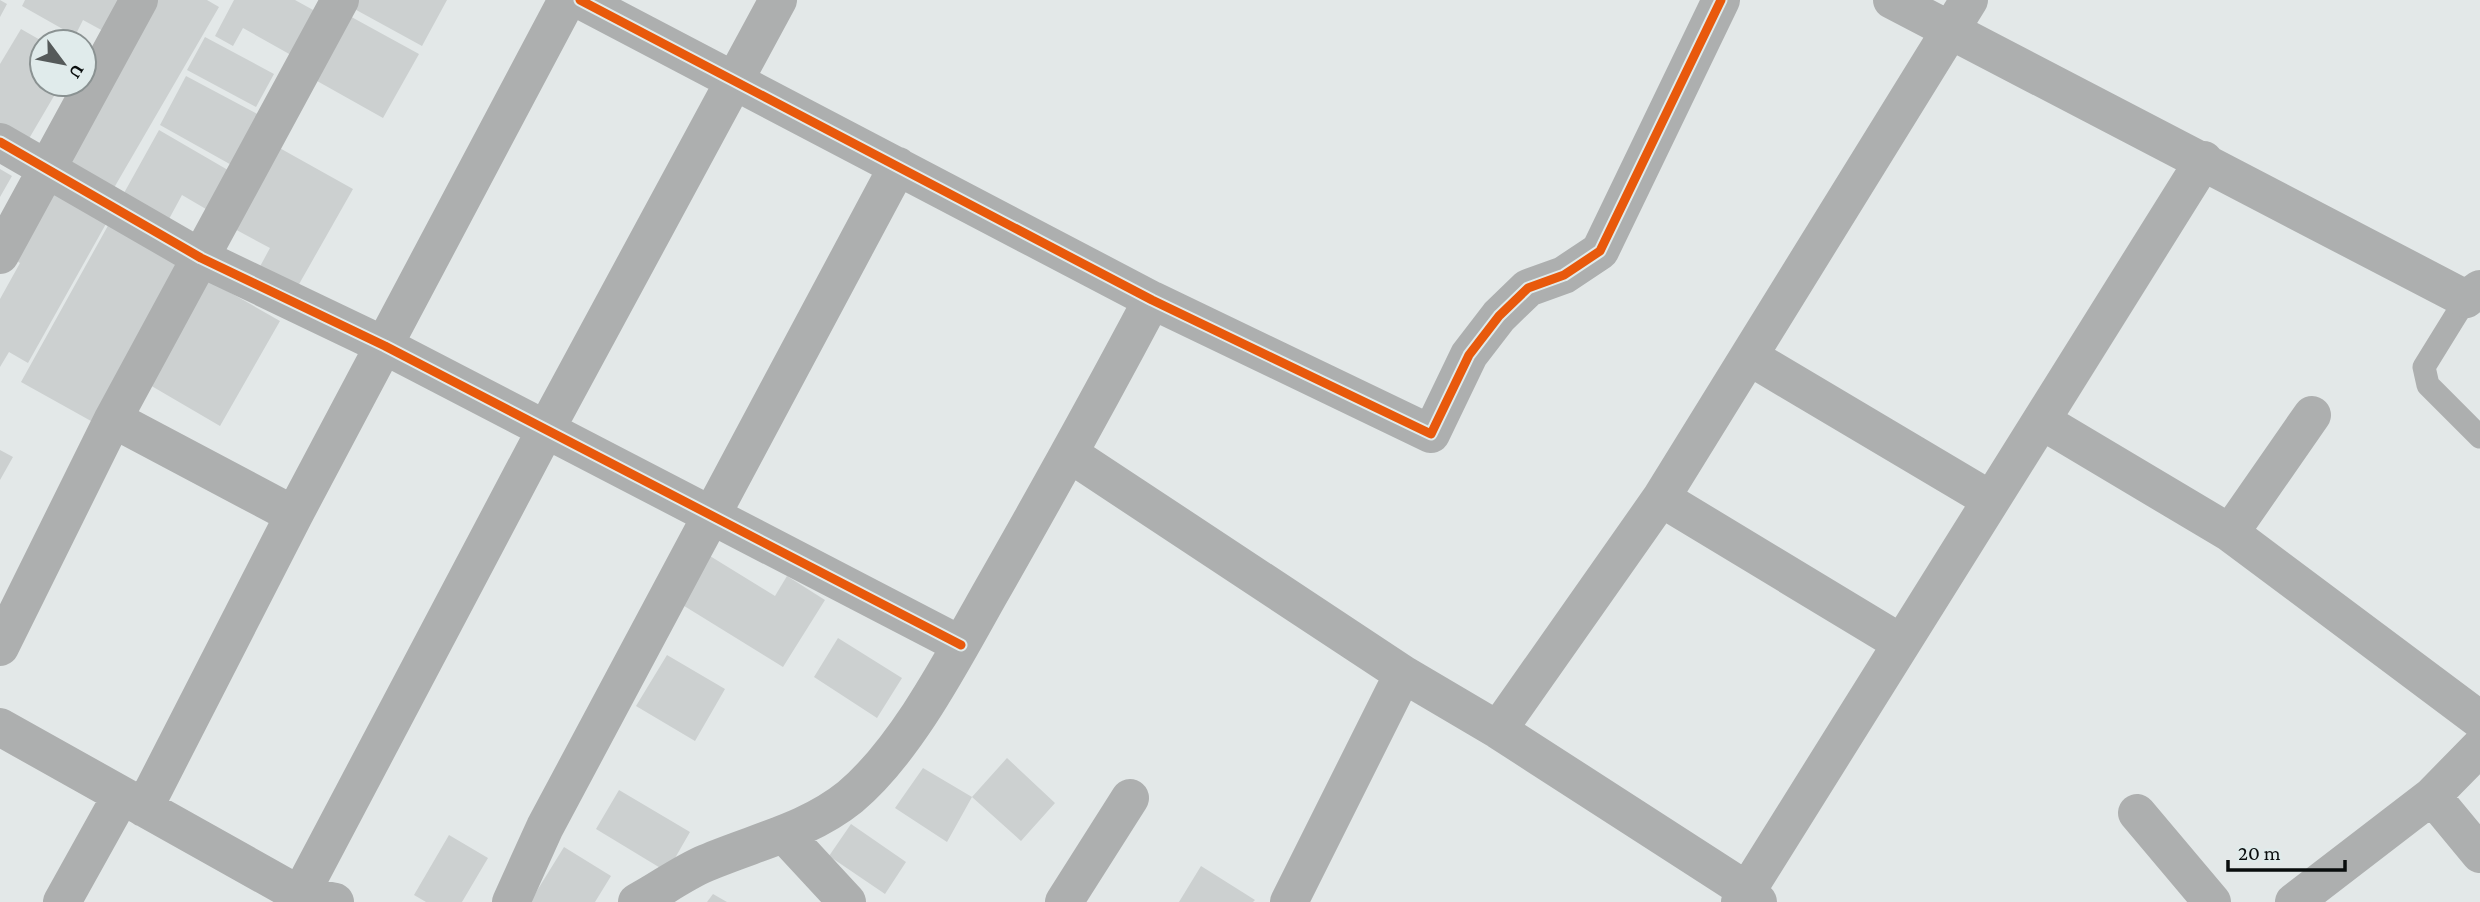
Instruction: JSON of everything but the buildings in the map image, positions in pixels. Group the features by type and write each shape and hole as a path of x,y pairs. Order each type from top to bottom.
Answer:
{"street":[{"path":"0,255 139,0"},
{"path":"0,647 113,419 340,0"},
{"path":"62,902 133,802 294,515 567,0"},
{"path":"580,0 1152,300 1431,434 1469,355 1499,316 1528,288 1564,275 1600,251 1721,0"},
{"path":"0,727 133,802 317,899 545,431 778,0"},
{"path":"1892,0 1959,14 2204,160 2473,294"},
{"path":"1498,730 1661,498 1959,14"},
{"path":"0,142 201,258 385,346 545,431 714,514 961,645"},
{"path":"1070,454 1403,674 1498,730 1748,898 1901,643 2204,160"},
{"path":"511,902 545,827 898,166"},
{"path":"637,902 704,863 785,835 848,799 872,776 894,749 961,645 1070,454 1152,300"},
{"path":"1750,357 1991,500"},
{"path":"2230,533 2312,415"},
{"path":"113,419 294,515"},
{"path":"2042,421 2230,533 2480,720"},
{"path":"1661,498 1901,643"},
{"path":"1289,902 1403,674"},
{"path":"2294,902 2432,796 2480,747"},
{"path":"2432,796 2480,854"},
{"path":"1064,902 1130,797"},
{"path":"2137,813 2211,902"},
{"path":"785,835 846,902"}],"lane":[{"path":"2473,294 2424,367 2428,384 2480,437"}],"cycle path":[{"path":"580,0 1152,300 1431,434 1469,355 1499,316 1528,288 1564,275 1600,251 1721,0"},
{"path":"0,142 201,258 385,346 961,645"}]}
